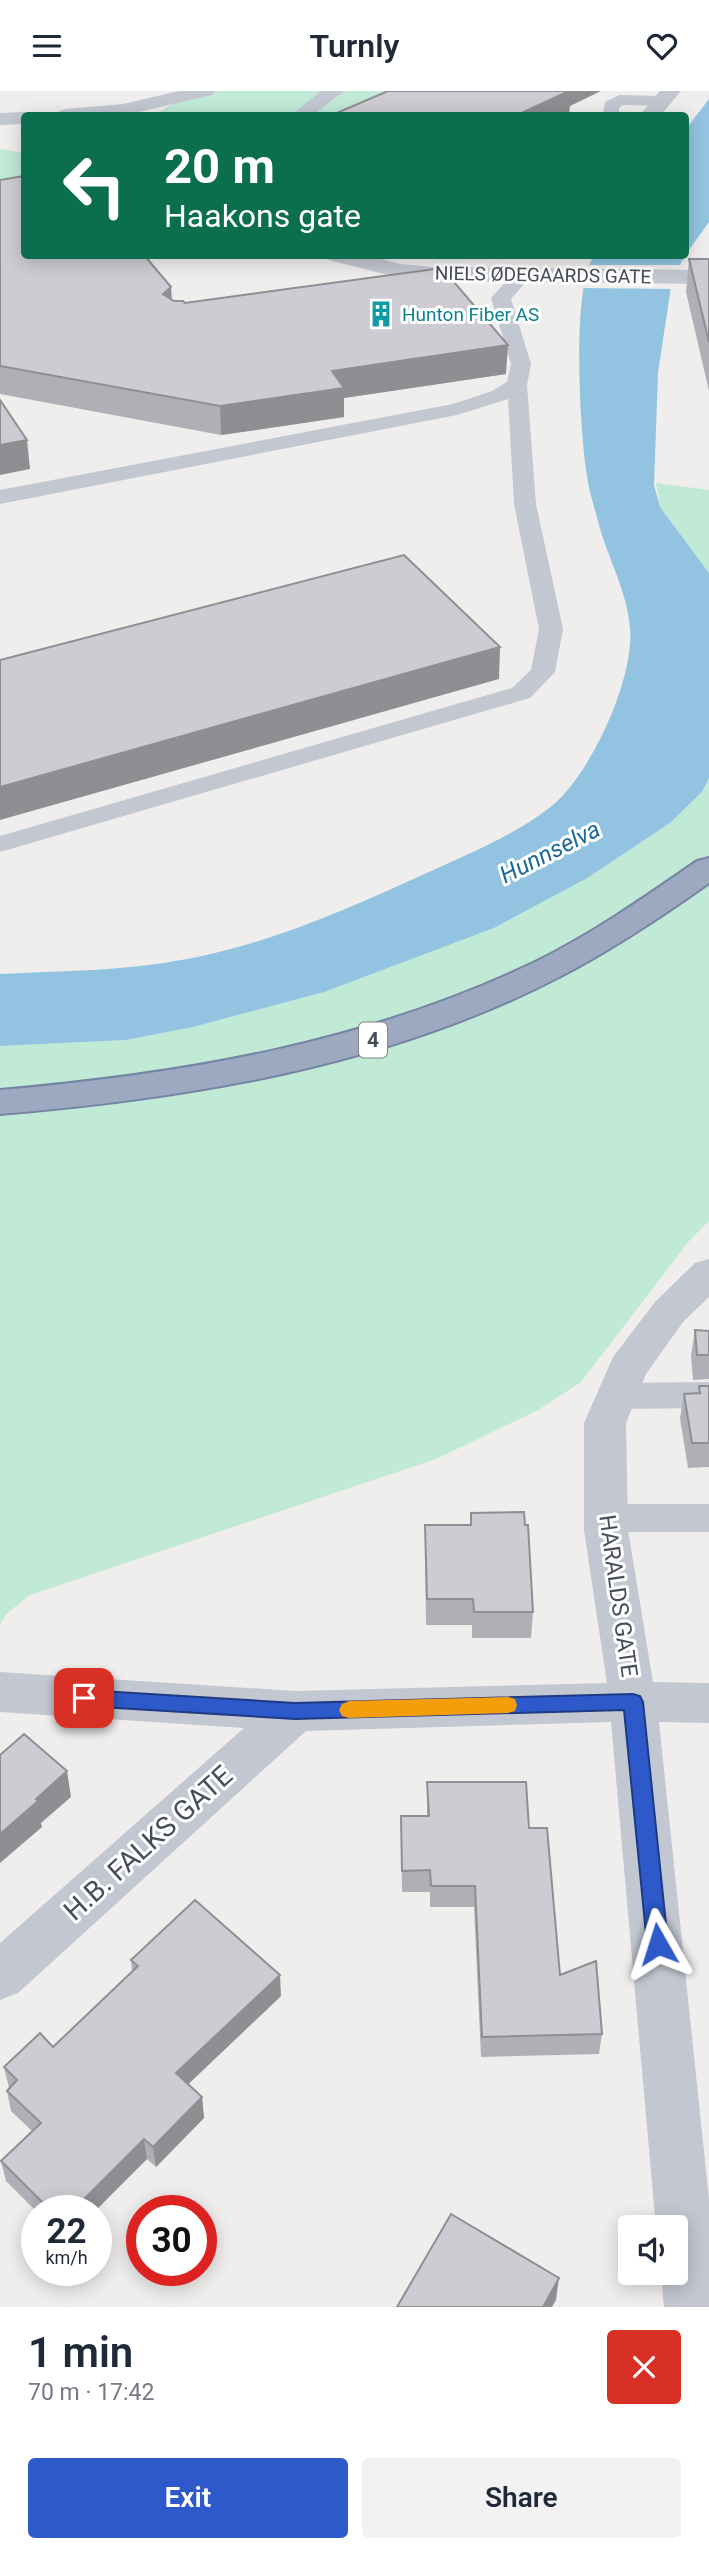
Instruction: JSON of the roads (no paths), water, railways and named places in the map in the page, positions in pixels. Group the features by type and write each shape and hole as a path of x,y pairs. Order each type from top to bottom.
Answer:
{"highway":[{"name":"4","path":"0,1103 77,1098 233,1074 327,1053 391,1035 509,990 565,963 665,901 709,868"}],"street":[{"path":"100,112 123,110 205,91"},
{"path":"305,112 334,91"},
{"path":"0,119 21,118"},
{"name":"NIELS ØDEGAARDS GATE","path":"353,259 400,271 432,274 700,277"},
{"path":"485,276 503,259"},
{"name":"HARALDS GATE","path":"692,2307 633,1702 606,1518 605,1423 628,1368 669,1312 709,1273"},
{"path":"0,1692 295,1711 633,1702 709,1703"},
{"name":"H.B. FALKS GATE","path":"0,1976 295,1711"}],"lane":[{"path":"611,112 611,106 619,100 661,103"},
{"path":"394,291 432,274"},
{"path":"0,844 521,693 543,673 551,629 525,504 517,385 522,364 501,298 521,277"},
{"path":"0,497 457,409 499,395 517,385"},
{"path":"616,1396 709,1395"},
{"path":"606,1518 709,1518"}],"water":[{"path":"709,99 709,222 689,250 689,125"},
{"name":"Hunnselva","path":"593,259 683,259 672,280 658,373 654,485 660,507 709,573 709,778 702,792 670,823 589,877 494,928 324,992 193,1027 126,1040 0,1046 0,974 140,966 187,959 250,944 370,899 459,858 534,819 564,795 593,752 606,726 617,700 630,649 630,628 625,600 598,521 584,456 579,362 582,297"}],"place":[{"name":"Hunton Fiber AS","path":"381,314"}]}
